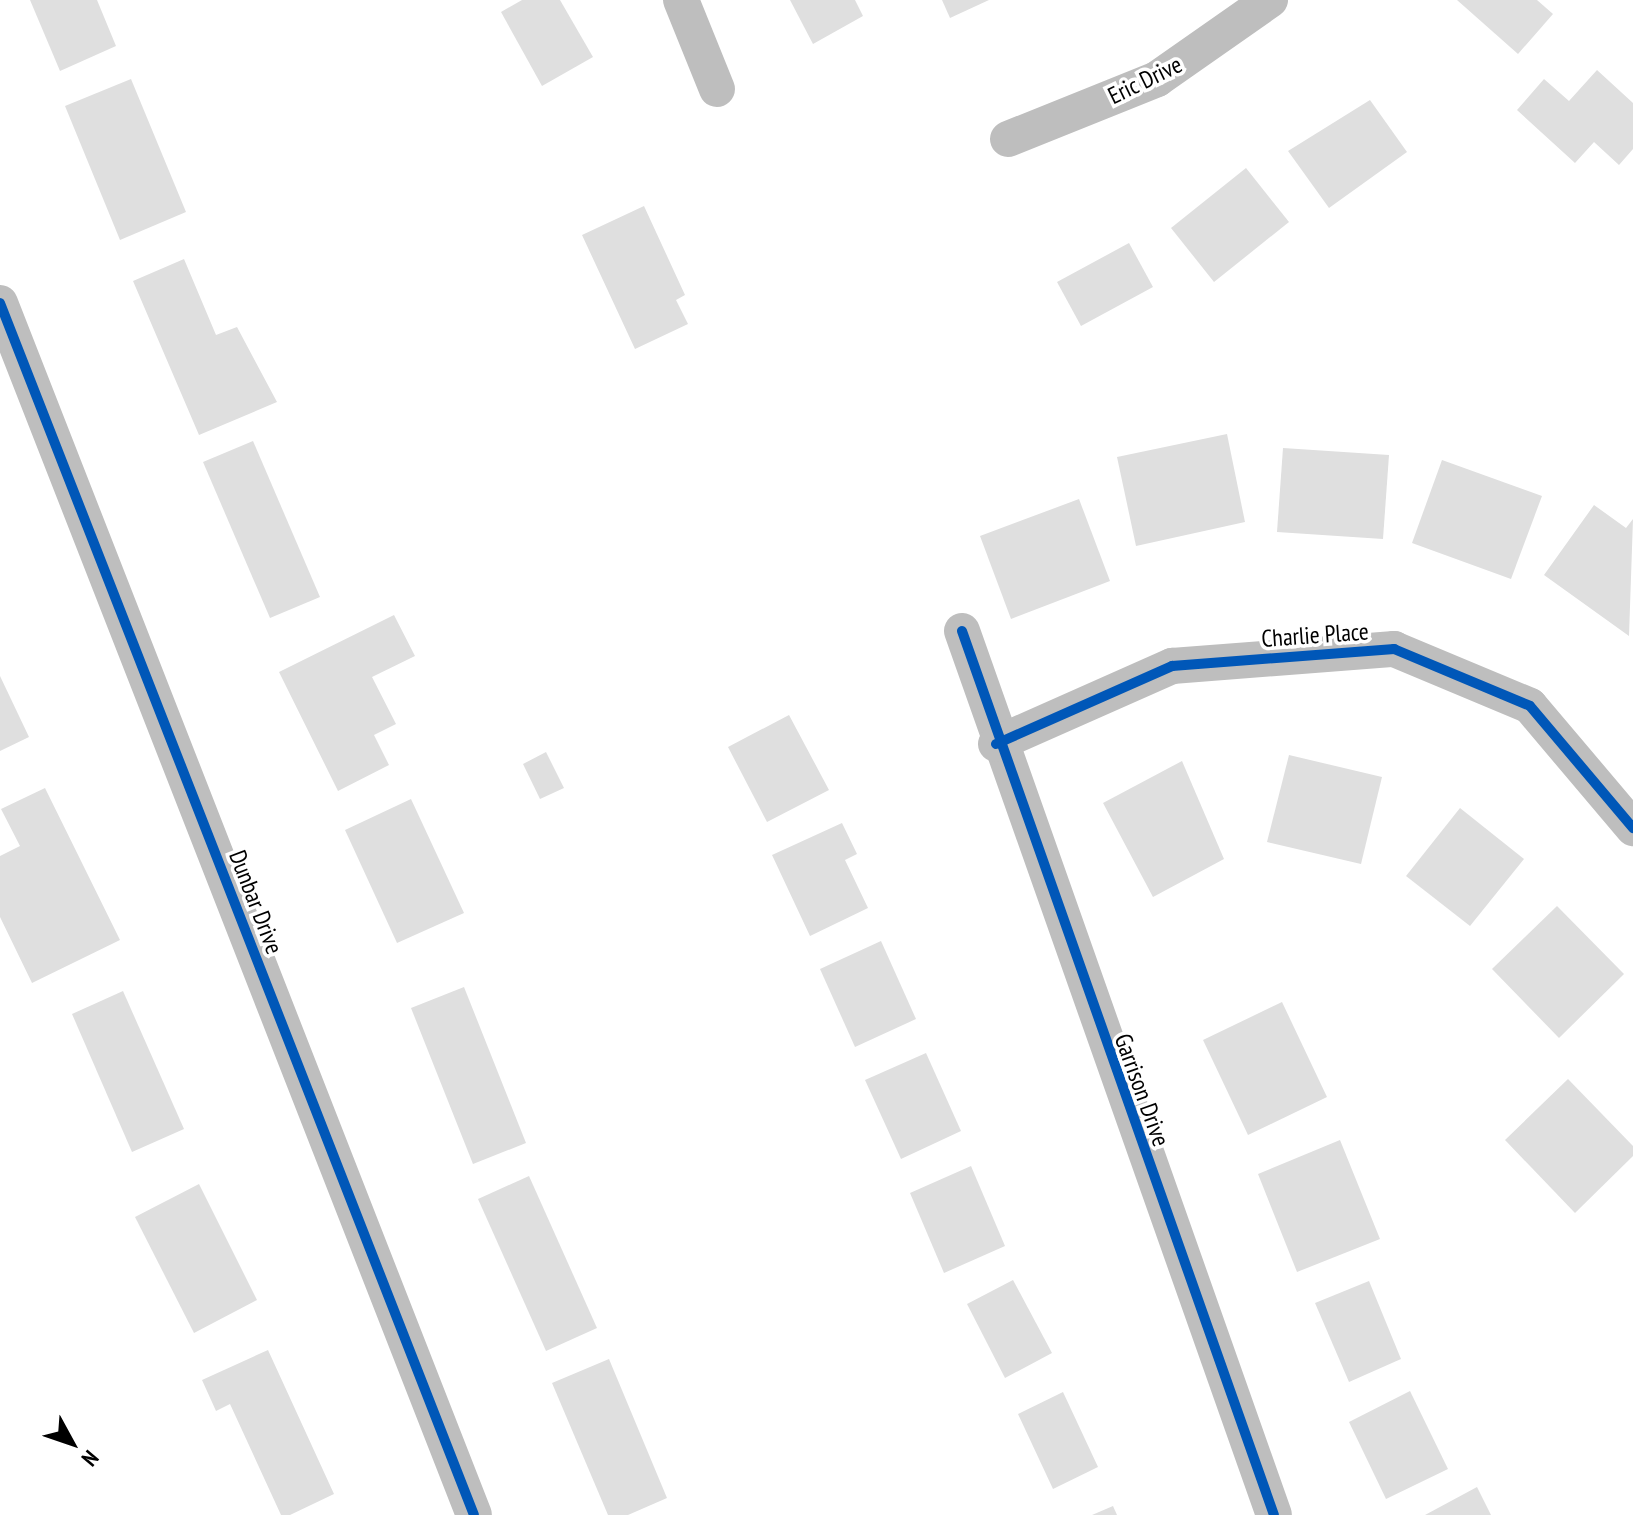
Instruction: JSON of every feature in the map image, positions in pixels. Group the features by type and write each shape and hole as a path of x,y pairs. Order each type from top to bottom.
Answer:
{"street":[{"path":"681,0 717,89"},
{"name":"Eric Drive","path":"1008,139 1157,79 1270,0"},
{"name":"Dunbar Drive","path":"0,303 474,1515"},
{"name":"Garrison Drive","path":"962,631 996,744 1274,1515"},
{"name":"Charlie Place","path":"996,744 1172,666 1394,649 1530,706 1633,828"}],"building":[{"path":"30,0 97,0 116,46 60,71"},
{"path":"522,0 560,0 593,57 542,86 501,12"},
{"path":"790,0 855,0 863,16 813,44"},
{"path":"942,0 989,0 950,18"},
{"path":"1457,0 1537,0 1553,14 1518,54"},
{"path":"1597,70 1633,103 1633,149 1619,165 1594,142 1575,163 1517,110 1544,79 1569,101"},
{"path":"131,79 186,212 120,240 65,106"},
{"path":"1370,100 1407,152 1329,208 1288,151"},
{"path":"1246,168 1289,222 1214,282 1171,228"},
{"path":"644,206 685,295 676,300 688,324 635,349 582,235"},
{"path":"1129,243 1153,287 1081,326 1057,282"},
{"path":"184,259 216,335 237,327 277,402 199,435 133,281"},
{"path":"1227,434 1245,522 1136,546 1117,457"},
{"path":"253,441 320,597 270,618 203,462"},
{"path":"1283,448 1389,455 1383,539 1277,532"},
{"path":"1442,460 1542,496 1511,579 1412,543"},
{"path":"1079,499 1110,581 1011,619 980,536"},
{"path":"1594,505 1626,528 1633,519 1629,636 1544,575"},
{"path":"394,615 415,656 372,677 396,724 374,735 389,765 338,791 279,672"},
{"path":"0,676 29,737 0,751"},
{"path":"789,715 829,790 767,822 728,747"},
{"path":"546,752 564,788 540,799 523,764"},
{"path":"1289,755 1382,777 1361,864 1267,842"},
{"path":"1182,761 1224,859 1153,897 1103,803"},
{"path":"45,788 120,940 32,983 0,917 0,856 20,846 1,809"},
{"path":"411,799 464,913 397,943 345,830"},
{"path":"1460,808 1524,859 1470,926 1406,876"},
{"path":"842,823 857,854 845,860 868,908 810,936 772,855"},
{"path":"1557,906 1624,974 1559,1038 1492,969"},
{"path":"881,941 916,1019 855,1047 820,969"},
{"path":"464,987 526,1143 473,1164 411,1008"},
{"path":"123,991 184,1129 132,1152 72,1014"},
{"path":"1282,1002 1327,1097 1248,1135 1203,1040"},
{"path":"926,1053 961,1131 901,1159 865,1080"},
{"path":"1568,1079 1633,1146 1633,1156 1575,1213 1505,1140"},
{"path":"1340,1140 1380,1239 1297,1272 1258,1174"},
{"path":"971,1166 1005,1246 944,1273 910,1193"},
{"path":"529,1176 597,1328 546,1351 478,1199"},
{"path":"199,1184 257,1300 194,1333 135,1217"},
{"path":"1013,1280 1052,1353 1005,1378 967,1304"},
{"path":"1369,1281 1401,1359 1349,1382 1315,1303"},
{"path":"268,1350 334,1494 290,1515 281,1515 230,1404 216,1411 202,1380"},
{"path":"609,1359 667,1498 628,1515 608,1515 552,1383"},
{"path":"1410,1391 1448,1469 1386,1499 1349,1422"},
{"path":"1063,1392 1098,1467 1053,1489 1018,1414"},
{"path":"1477,1487 1491,1515 1425,1515"},
{"path":"1113,1506 1117,1515 1092,1515"}],"cycle path":[{"path":"0,303 474,1515"},
{"path":"962,631 1274,1515"},
{"path":"996,744 1172,666 1394,649 1530,706 1633,828"}]}
